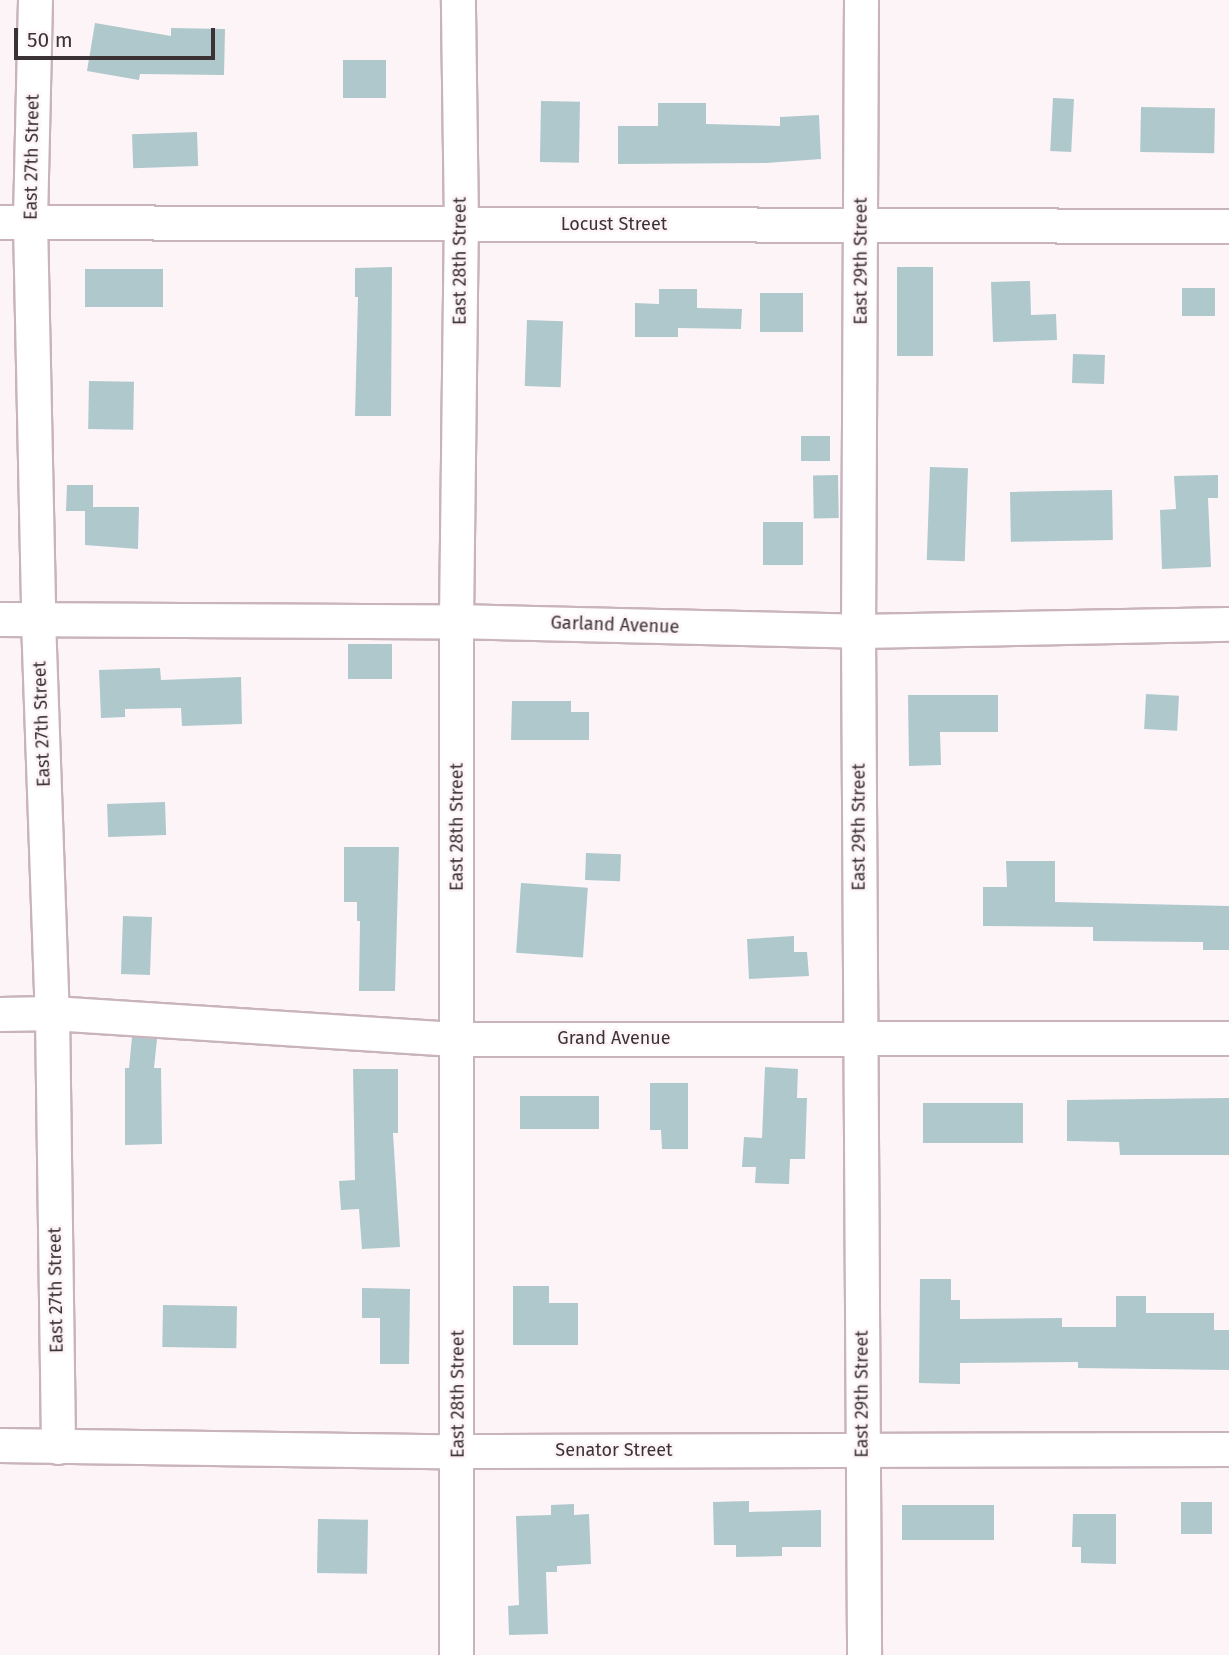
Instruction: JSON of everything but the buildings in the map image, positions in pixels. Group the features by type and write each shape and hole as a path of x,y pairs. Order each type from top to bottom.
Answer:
{"street":[{"name":"East 27th Street","path":"35,0 15,222 38,619 52,1013 58,1447"},
{"name":"East 28th Street","path":"456,1655 456,621 461,224 457,0"},
{"name":"East 29th Street","path":"861,0 858,631 863,1655"},
{"name":"Locust Street","path":"15,222 1229,226"},
{"name":"Garland Avenue","path":"0,619 456,621 858,631 1229,624"},
{"name":"Grand Avenue","path":"0,1014 52,1013 458,1039 1229,1038"},
{"name":"Senator Street","path":"0,1445 458,1451 1229,1449"}]}
